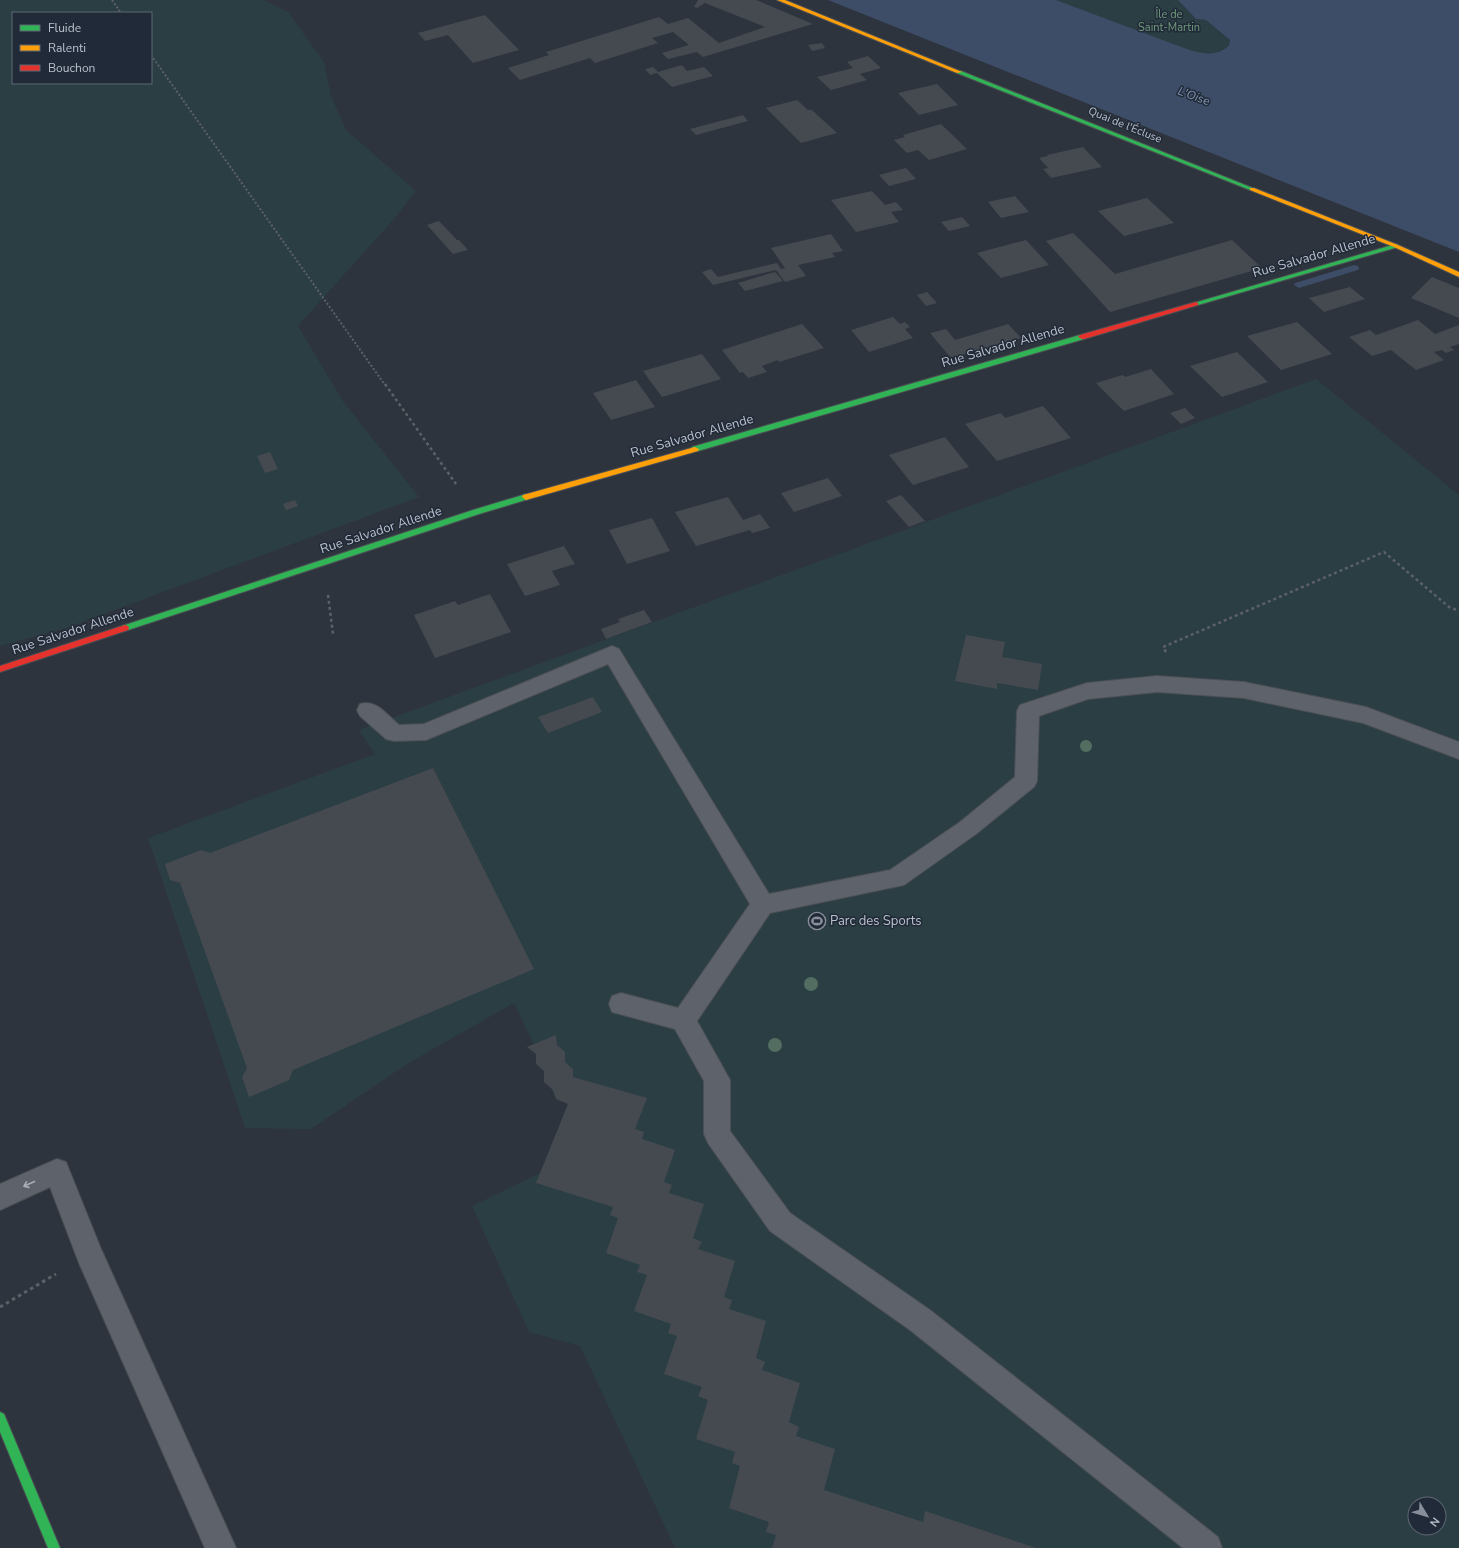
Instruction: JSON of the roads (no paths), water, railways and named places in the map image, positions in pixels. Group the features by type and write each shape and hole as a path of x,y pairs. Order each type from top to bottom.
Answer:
{"street":[{"name":"Quai de l'Écluse","path":"780,0 1396,246 1459,275"},
{"name":"Rue Salvador Allende","path":"0,669 476,512 1396,246"},
{"path":"0,1418 54,1548"}],"lane":[{"path":"368,710 394,733 426,732 612,654 763,905"},
{"path":"683,1020 763,905 896,878 968,828 1026,781 1028,711 1086,691 1157,684 1244,690 1366,715 1459,751"},
{"path":"620,1004 683,1020 717,1080 717,1134 780,1222 920,1320 1207,1548"},
{"path":"0,1197 57,1171 89,1254 221,1548"}],"water":[{"name":"L'Oise","path":"828,0 1056,0 1187,49 1204,53 1215,53 1225,49 1229,45 1230,40 1206,20 1196,19 1178,0 1459,0 1459,252"}],"waterway":[{"path":"1299,285 1354,268"}],"place":[{"name":"Parc des Sports","path":"817,921"}],"park label":[{"name":"Île de Saint-Martin","path":"1169,20"}]}
